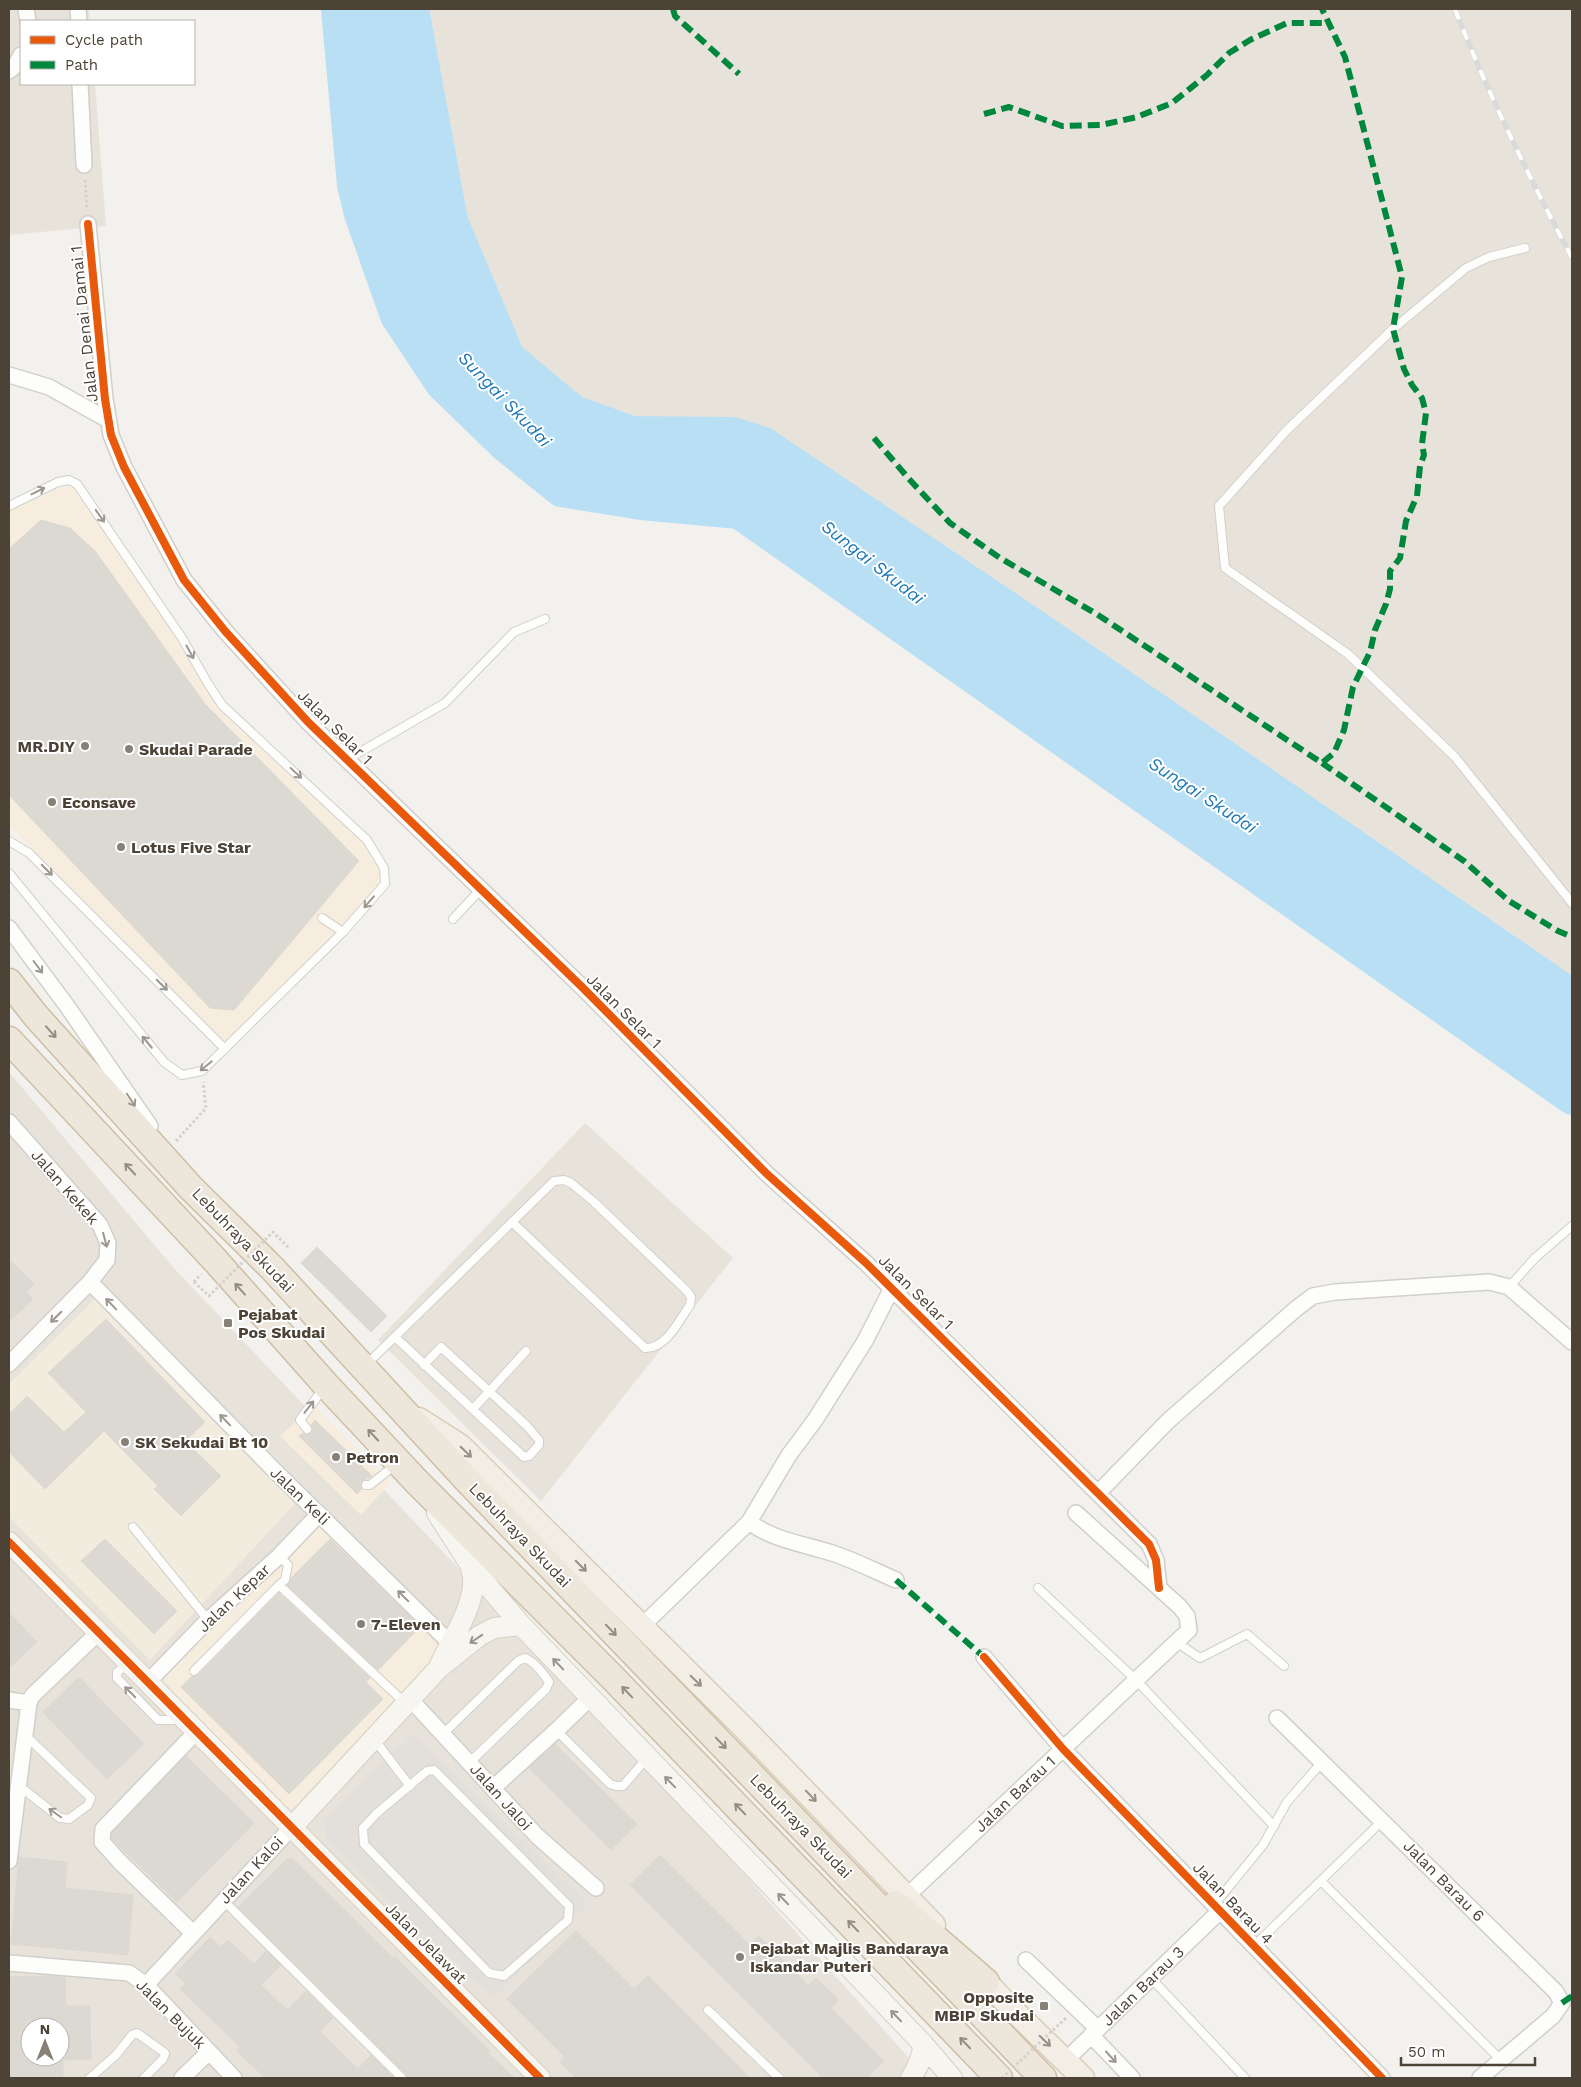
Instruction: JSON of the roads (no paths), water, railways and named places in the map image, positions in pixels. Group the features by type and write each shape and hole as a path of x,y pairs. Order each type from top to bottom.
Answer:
{"highway":[{"name":"Lebuhraya Skudai","path":"9,982 36,1016 191,1188 272,1268 524,1540 1043,2078"},
{"name":"Lebuhraya Skudai","path":"9,1040 214,1259 326,1385 418,1483 658,1724 1001,2078"},
{"path":"756,1779 986,1982"}],"main road":[{"path":"397,1404 460,1446 741,1725 908,1895 986,1982 1082,2078"}],"street":[{"path":"80,85 84,165"},
{"name":"Jalan Denai Damai 1","path":"88,224 108,420"},
{"path":"9,375 49,387 108,420"},
{"name":"Jalan Selar 1","path":"108,420 111,435 124,467 184,580 225,631 308,722 481,889 761,1168 892,1288 1149,1544 1156,1560 1159,1588"},
{"path":"9,928 68,1006 191,1188"},
{"name":"Jalan Kekek","path":"9,1122 100,1225 108,1242 107,1260 90,1282 9,1364"},
{"name":"Jalan Keli","path":"90,1282 273,1469 450,1642"},
{"path":"1098,1493 1168,1421 1296,1308 1313,1296 1335,1292 1489,1282 1509,1287 1572,1342"},
{"path":"641,1627 749,1522 789,1455 815,1420 860,1348 892,1288"},
{"path":"418,1483 471,1566 521,1625 923,2044 952,2078"},
{"path":"1076,1513 1159,1588"},
{"name":"Jalan Kepar","path":"148,1682 208,1620 279,1556 319,1514"},
{"path":"749,1522 761,1531 834,1554 896,1580"},
{"name":"Jalan Jelawat","path":"9,1542 540,2078"},
{"name":"Jalan Kaloi","path":"438,1669 466,1612 474,1585 471,1566"},
{"name":"Jalan Barau 1","path":"908,1895 1189,1630 1187,1616 1159,1588"},
{"name":"Jalan Kaloi","path":"146,1985 438,1669 479,1636 494,1628 521,1625"},
{"path":"9,1860 28,1703 32,1696 99,1632"},
{"name":"Jalan Barau 4","path":"984,1657 1063,1749 1382,2078"},
{"path":"493,1788 591,1698"},
{"path":"9,1700 28,1703"},
{"name":"Jalan Jaloi","path":"409,1702 470,1762 537,1836 596,1888"},
{"name":"Jalan Barau 6","path":"1277,1718 1556,1992 1562,2003 1553,2016 1501,2060"},
{"path":"193,1933 102,1842 103,1829 197,1730"},
{"name":"Jalan Barau 3","path":"1065,2060 1151,1978 1217,1908"},
{"path":"1026,1960 1094,2032 1132,2078"},
{"name":"Jalan Bujuk","path":"9,1963 129,1973 146,1985 234,2078"},
{"path":"911,2078 923,2053 923,2044"},
{"path":"182,2078 209,2052"},
{"path":"1480,2078 1501,2060"}],"lane":[{"path":"1525,248 1489,257 1466,268 1407,316 1287,430 1219,506 1225,568 1348,654 1455,757 1572,904"},
{"path":"9,506 58,482 69,480 77,484 182,638 222,705 367,840 384,868 385,884 343,932 202,1071 182,1075 164,1062 9,873"},
{"path":"348,759 445,703 514,632 545,619"},
{"path":"9,841 29,852 225,1049"},
{"path":"453,919 481,889"},
{"path":"322,918 343,932"},
{"path":"363,1368 394,1337 554,1181 564,1180 571,1183 687,1291 691,1298 690,1305 662,1343 654,1348 644,1348 512,1222"},
{"path":"1509,1287 1535,1258 1572,1226"},
{"path":"394,1337 524,1457 530,1456 539,1445 539,1440 442,1346 424,1364"},
{"path":"473,1409 526,1351"},
{"path":"307,1429 300,1420 301,1416 326,1385"},
{"path":"366,1485 370,1485 399,1462"},
{"path":"134,1527 208,1620"},
{"path":"194,1671 285,1580 288,1565 279,1556"},
{"path":"279,1585 409,1702"},
{"path":"1038,1588 1136,1680 1274,1826"},
{"path":"1176,1642 1200,1658 1248,1634 1284,1666"},
{"path":"443,1734 518,1661 525,1658 531,1661 548,1682 546,1690 470,1762"},
{"path":"129,1663 117,1672 117,1678 158,1720 173,1720 182,1716"},
{"path":"557,1730 610,1784 616,1786 623,1786 648,1758"},
{"path":"18,1785 60,1818 69,1819 88,1805 91,1798 25,1735"},
{"path":"374,1739 410,1786"},
{"path":"1217,1908 1263,1845 1287,1802 1322,1762"},
{"path":"434,1770 569,1906 568,1920 504,1976 489,1973 364,1844 363,1828 377,1813 410,1786 427,1771 434,1770"},
{"path":"1255,1945 1383,1820"},
{"path":"1321,1881 1501,2060"},
{"path":"223,1900 402,2078"},
{"path":"1151,1978 1245,2078"},
{"path":"708,2010 779,2078"},
{"path":"90,2078 116,2055 132,2035 137,2033 165,2054 163,2059 144,2078"}],"water":[{"name":"Sungai Skudai","path":"337,9 413,9 452,221 509,357 574,411 632,432 733,433 764,443 1052,637 1572,995 1572,1099 739,513 641,504 561,491 505,446 441,384 396,316 360,214 353,185"}],"waterway":[{"path":"337,9 353,185 360,214 396,316 441,384 505,446 561,491 641,504 739,513 1572,1099"},
{"path":"413,9 452,221 509,357 574,411 632,432 733,433 764,443 1052,637 1572,995"}],"railway":[{"path":"1455,9 1510,135 1572,258"}],"place":[{"name":"MR.DIY","path":"85,746"},
{"name":"Skudai Parade","path":"129,749"},
{"name":"Econsave","path":"52,802"},
{"name":"Lotus Five Star","path":"121,847"},
{"name":"Pejabat Pos Skudai","path":"228,1323"},
{"name":"SK Sekudai Bt 10","path":"125,1442"},
{"name":"Petron","path":"336,1457"},
{"name":"7-Eleven","path":"361,1624"},
{"name":"Pejabat Majlis Bandaraya Iskandar Puteri","path":"740,1957"},
{"name":"Opposite MBIP Skudai","path":"1044,2006"}]}
